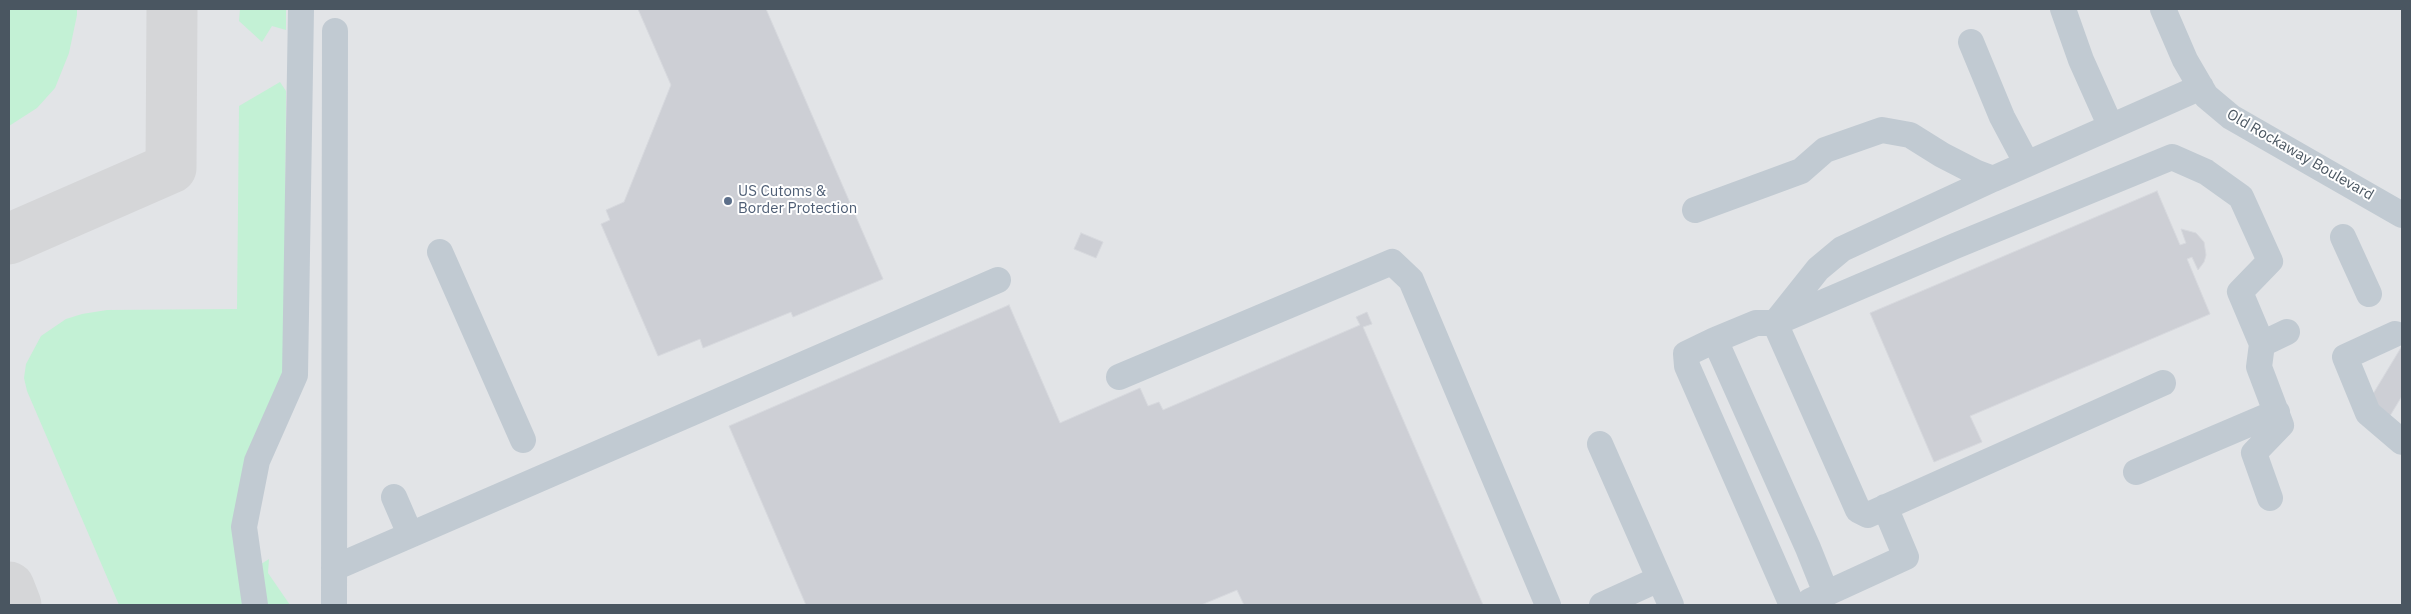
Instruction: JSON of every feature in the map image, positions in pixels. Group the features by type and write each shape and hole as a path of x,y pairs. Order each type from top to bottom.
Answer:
{"street":[{"path":"255,605 244,526 257,461 295,375 301,9"},
{"path":"2063,9 2081,60 2111,127"},
{"name":"Old Rockaway Boulevard","path":"2163,9 2185,60 2206,96 2231,117 2402,215"},
{"path":"334,31 334,605"},
{"path":"1970,42 2002,117 2027,164"},
{"path":"1775,323 1818,270 1842,249 1993,179 2201,87"},
{"path":"1695,210 1801,171 1825,150 1882,130 1910,135 1942,155 1993,179"},
{"path":"1792,605 1687,366 1686,354 1756,323 1775,323 1955,246 2172,157 2206,172 2241,197 2270,261 2240,292 2262,344 2259,367 2281,425 2254,453 2270,498"},
{"path":"2343,237 2369,294"},
{"path":"440,252 522,440"},
{"path":"1119,377 1392,262 1411,280 1548,605"},
{"path":"334,568 998,280"},
{"path":"1775,323 1858,510 1868,515 2164,383"},
{"path":"2262,344 2287,332"},
{"path":"2395,334 2345,357 2368,413 2402,442"},
{"path":"1715,340 1826,593"},
{"path":"2136,472 2277,412"},
{"path":"1600,444 1672,605"},
{"path":"394,497 410,534"},
{"path":"1801,605 1906,557 1885,507"},
{"path":"1602,605 1659,579"}],"shaded area":[{"path":"9,9 2402,9 2402,605 9,605"}],"green space":[{"path":"9,9 77,9 77,15 69,53 55,88 37,108 9,126"},
{"path":"240,9 286,9 286,30 272,26 262,42 239,21"},
{"path":"280,82 286,91 284,376 247,457 249,605 119,605 27,391 24,378 26,364 41,336 66,319 82,314 107,310 237,309 239,106"},
{"path":"269,559 268,573 290,605 260,605 258,566"}],"building":[{"path":"638,9 766,9 883,279 793,317 791,312 703,348 700,339 658,356 601,224 610,220 606,210 624,202 671,85"},
{"path":"2157,191 2180,245 2186,243 2181,229 2196,233 2204,242 2206,255 2204,262 2198,270 2192,257 2187,259 2210,314 1970,416 1982,442 1934,462 1870,313"},
{"path":"1081,233 1103,242 1096,258 1074,249"},
{"path":"1009,305 1060,423 1140,388 1148,406 1159,402 1163,410 1360,325 1356,317 1367,312 1372,324 1363,327 1483,605 1244,605 1237,590 1201,605 806,605 729,426"},
{"path":"2402,346 2402,396 2388,419 2370,399"}],"taxiway":[{"path":"9,239 171,168 172,9"},
{"path":"9,587 16,605"}],"place":[{"name":"US Cutoms & Border Protection","path":"728,201"}]}
